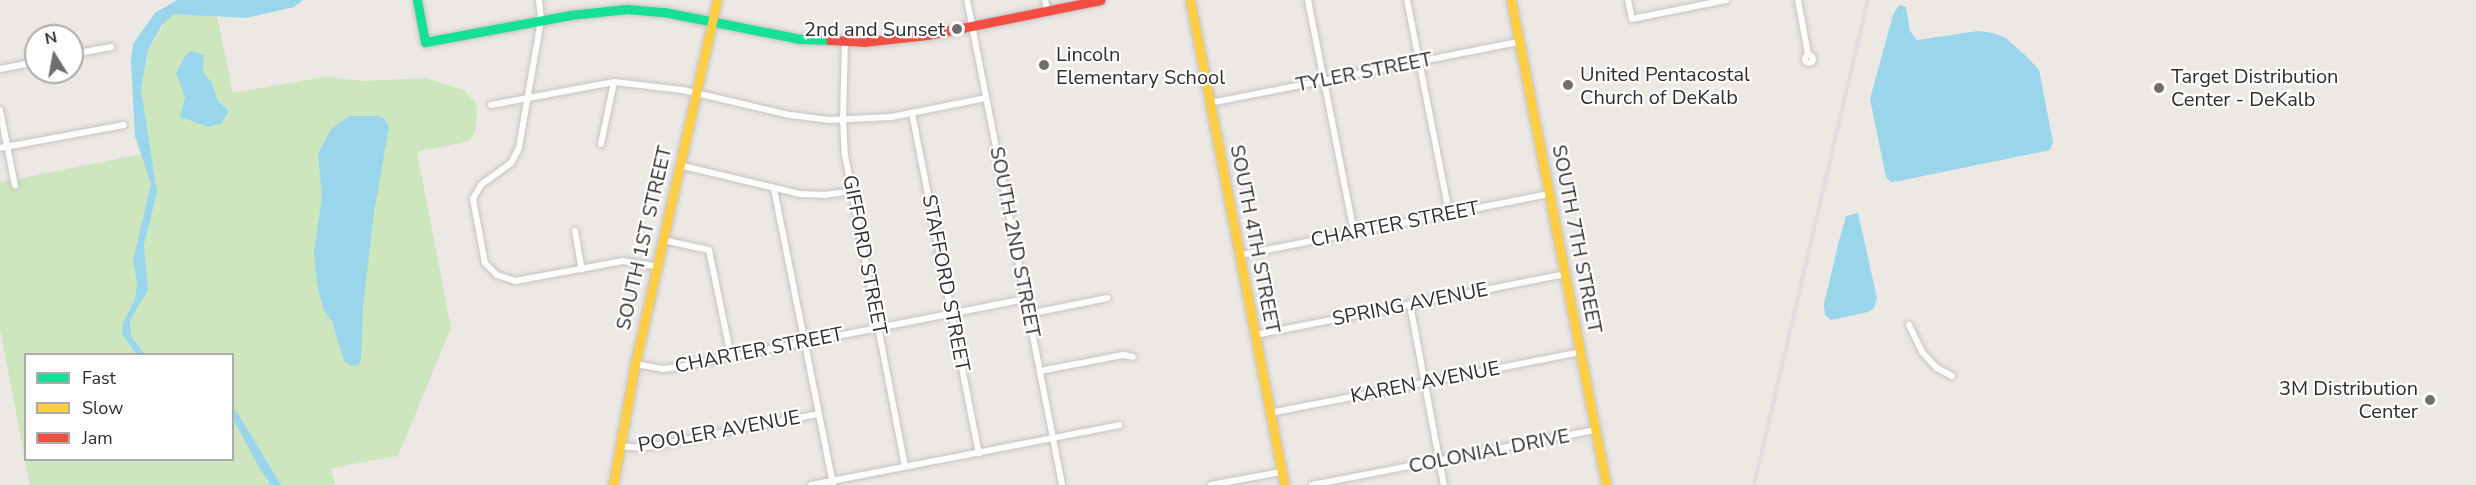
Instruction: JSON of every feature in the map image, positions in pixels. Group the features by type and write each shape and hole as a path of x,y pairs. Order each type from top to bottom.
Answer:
{"street":[{"path":"417,0 425,42 596,11 627,9 664,12 800,39 845,42 902,39 1100,0"},
{"path":"539,0 541,20 519,148 513,160 475,192 473,207 480,247 491,271 510,280 524,280 627,261 657,266"},
{"name":"SOUTH 1ST STREET","path":"613,485 635,364 717,0"},
{"name":"SOUTH 2ND STREET","path":"967,0 1062,485"},
{"path":"1045,0 1047,10"},
{"name":"SOUTH 4TH STREET","path":"1190,0 1284,485"},
{"path":"1308,0 1354,233"},
{"path":"1407,0 1449,213"},
{"name":"SOUTH 7TH STREET","path":"1511,0 1606,485"},
{"path":"1628,0 1632,19 1726,0"},
{"path":"1684,0 1686,8"},
{"path":"1798,0 1808,54"},
{"name":"GIFFORD STREET","path":"845,42 843,120 845,155 905,466"},
{"name":"TYLER STREET","path":"1210,103 1519,42"},
{"path":"84,52 111,47"},
{"path":"0,69 24,64"},
{"path":"600,144 614,82"},
{"path":"491,105 614,82 646,84 790,115 843,120 872,120 987,98"},
{"path":"0,110 4,148 15,186"},
{"name":"STAFFORD STREET","path":"912,113 979,453"},
{"path":"4,148 124,125"},
{"path":"679,165 774,189 818,195 852,190"},
{"path":"774,189 832,483"},
{"name":"CHARTER STREET","path":"1240,255 1550,194"},
{"path":"575,231 582,269"},
{"path":"663,240 709,250 731,356"},
{"name":"SPRING AVENUE","path":"1255,335 1565,274"},
{"path":"1028,314 1107,298"},
{"name":"CHARTER STREET","path":"635,364 663,369 1025,299"},
{"path":"1410,304 1444,485"},
{"path":"1909,325 1922,352 1937,368 1952,376"},
{"name":"KAREN AVENUE","path":"1270,413 1580,352"},
{"path":"1040,371 1123,355 1133,357"},
{"name":"POOLER AVENUE","path":"619,446 644,448 819,414"},
{"path":"811,485 832,483 905,466 1119,425"},
{"name":"COLONIAL DRIVE","path":"1312,485 1595,430"},
{"path":"1211,485 1281,472"}],"green space":[{"path":"193,13 217,16 233,93 325,77 363,81 426,78 464,90 477,104 476,130 469,141 417,152 451,328 398,456 331,468 335,485 30,485 25,461 234,461 234,353 24,353 24,454 0,329 0,182 149,153 141,90 148,50 167,19 174,14"}],"water":[{"path":"177,0 303,0 294,7 246,18 174,14 162,25 148,50 141,90 157,192 144,245 148,290 130,320 131,336 144,353 135,353 122,334 123,323 135,299 137,282 133,261 151,184 135,136 131,62 133,44 155,13"},
{"path":"1899,5 1906,7 1910,31 1917,40 1978,31 1993,33 2006,38 2027,57 2039,70 2053,142 2050,150 1891,182 1886,177 1870,99 1893,15"},
{"path":"191,51 204,55 203,73 211,81 218,101 229,111 222,123 209,127 180,117 185,97 176,73 185,56"},
{"path":"350,116 384,118 389,127 374,212 363,307 361,357 359,365 352,366 344,361 332,321 324,311 317,284 314,252 322,196 318,154 332,128"},
{"path":"1858,213 1877,298 1874,308 1868,312 1831,320 1825,315 1824,304 1839,241 1846,216"},
{"path":"234,410 281,485 271,485 234,421"}],"railway":[{"path":"1754,485 1868,0"}],"traffic: fast":[{"path":"417,0 425,42 570,15 627,9 664,12 800,39 830,40"}],"traffic: slow":[{"path":"613,485 635,364 717,0"},
{"path":"1190,0 1284,485"},
{"path":"1511,0 1606,485"}],"traffic: jam":[{"path":"830,40 863,42 927,35 1100,0"}],"place":[{"name":"2nd and Sunset","path":"957,29"},
{"name":"Lincoln Elementary School","path":"1044,65"},
{"name":"United Pentacostal Church of DeKalb","path":"1568,85"},
{"name":"Target Distribution Center - DeKalb","path":"2159,88"},
{"name":"3M Distribution Center","path":"2430,400"}]}
